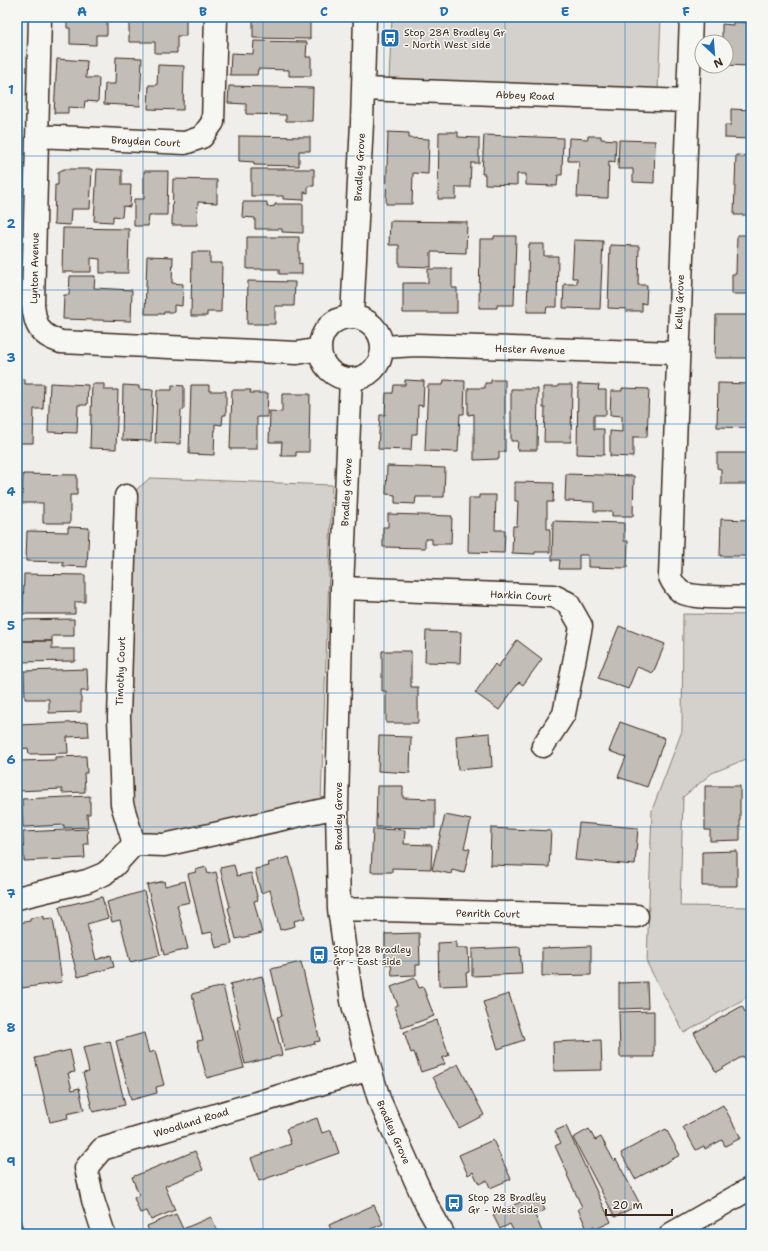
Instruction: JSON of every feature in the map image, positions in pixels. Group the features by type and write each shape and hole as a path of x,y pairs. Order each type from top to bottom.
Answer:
{"street":[{"name":"Lynton Avenue","path":"40,17 33,304 34,318 41,332 50,338 61,342 297,353 320,349"},
{"name":"Brayden Court","path":"37,136 185,143 202,137 213,122 216,17"},
{"name":"Bradley Grove","path":"352,317 365,17"},
{"name":"Kelly Grove","path":"691,17 686,101 669,570 670,578 674,585 682,593 692,596 751,598"},
{"name":"Abbey Road","path":"363,89 686,101"},
{"path":"352,317 364,319 371,324 379,334 383,346 381,359 375,368 365,376 351,379 338,377 327,368 322,360 320,349 321,339 326,329 337,320 352,317"},
{"name":"Hester Avenue","path":"383,346 416,345 677,353"},
{"name":"Bradley Grove","path":"351,379 342,588 337,807 338,909 352,1001 370,1069 382,1106 426,1204 443,1234"},
{"name":"Timothy Court","path":"126,496 119,717 122,804 134,844"},
{"name":"Harkin Court","path":"342,588 554,596 568,603 581,626 564,714 543,746"},
{"path":"17,898 87,881 104,874 114,866 134,844 164,845 337,807"},
{"name":"Penrith Court","path":"338,909 637,916"},
{"name":"Woodland Road","path":"104,1234 93,1200 86,1168 102,1149 370,1069"},
{"path":"671,1234 751,1188"}],"shaded area":[{"path":"392,17 661,17 658,90 389,79"},
{"path":"150,478 332,485 321,802 138,840 127,804 130,495"},
{"path":"683,614 751,615 751,757 712,773 683,797 680,906 751,907 751,995 684,1033 647,963 652,810 682,731"}],"building":[{"path":"67,17 107,17 107,35 96,35 96,45 70,44 70,28 67,28"},
{"path":"129,17 186,17 186,36 177,36 177,53 155,53 155,42 129,42"},
{"path":"253,17 310,17 310,39 253,38"},
{"path":"733,22 751,23 749,66 734,65 734,34 722,34 722,24 733,25"},
{"path":"254,41 307,42 306,57 311,57 311,76 289,76 289,70 258,69 257,75 230,75 231,53 253,54"},
{"path":"116,57 142,58 140,106 104,104 105,84 115,84"},
{"path":"57,59 87,61 86,78 99,78 98,102 85,101 84,108 68,107 68,113 54,113"},
{"path":"158,65 184,66 183,110 148,109 149,85 157,85"},
{"path":"229,86 313,88 312,121 286,121 286,115 246,114 246,104 228,103"},
{"path":"731,109 751,110 751,139 725,138 725,125 731,125"},
{"path":"388,132 409,133 409,138 429,139 428,174 413,173 412,204 386,204"},
{"path":"439,132 458,132 458,137 479,138 479,163 471,163 470,187 456,187 456,199 438,199"},
{"path":"484,135 563,138 562,175 558,175 557,186 526,185 526,174 517,174 517,185 485,184 485,174 482,174"},
{"path":"239,136 310,137 310,151 299,151 299,166 254,165 254,162 239,161"},
{"path":"588,136 601,136 601,139 616,140 615,162 609,161 608,198 577,197 579,161 568,161 569,138 588,139"},
{"path":"619,140 655,141 654,183 633,182 633,169 618,169"},
{"path":"736,155 751,156 751,215 734,215"},
{"path":"64,169 92,169 90,209 71,209 70,225 54,224 55,185 58,185 58,172"},
{"path":"97,169 122,170 122,185 131,185 130,207 123,206 122,217 113,216 113,222 94,221"},
{"path":"251,169 314,169 314,186 308,186 308,193 304,192 304,200 283,199 283,196 251,196"},
{"path":"144,171 168,171 167,215 149,215 148,226 134,226 134,199 144,199"},
{"path":"173,179 217,180 217,203 198,202 197,225 172,225"},
{"path":"243,202 267,202 267,207 275,206 275,204 303,204 303,233 282,232 282,229 255,229 255,218 242,217"},
{"path":"390,221 467,222 466,253 431,252 431,267 399,266 399,245 389,245"},
{"path":"63,228 129,229 128,273 100,273 100,259 91,258 91,272 62,272"},
{"path":"737,235 751,235 751,294 732,294 732,274 736,274"},
{"path":"494,236 516,236 514,305 497,305 497,308 479,308 480,239 494,239"},
{"path":"247,237 299,237 299,264 302,263 302,274 279,274 279,269 247,269"},
{"path":"574,240 603,241 600,309 563,308 564,284 577,284 577,278 572,278"},
{"path":"529,244 544,244 544,256 558,256 557,307 547,307 546,312 527,312"},
{"path":"610,245 639,246 638,285 647,285 646,304 642,303 642,311 626,311 627,309 608,308"},
{"path":"192,252 210,252 210,263 222,263 221,312 207,312 207,316 191,316"},
{"path":"147,256 173,257 172,283 183,284 182,306 174,305 174,312 164,312 164,314 145,314"},
{"path":"428,269 452,269 452,288 457,288 457,313 403,313 403,283 428,283"},
{"path":"70,276 95,276 94,288 132,290 131,321 63,319 64,295 69,295"},
{"path":"248,281 295,282 294,306 275,306 275,324 247,324"},
{"path":"716,315 751,315 751,358 715,358"},
{"path":"17,378 25,379 25,384 44,384 43,409 34,409 33,443 17,443"},
{"path":"405,380 424,381 423,406 418,405 417,434 412,434 411,450 378,449 380,415 385,415 386,393 393,393 394,385 405,385"},
{"path":"444,380 465,381 464,414 460,414 458,452 425,451 428,385 443,385"},
{"path":"491,380 505,380 505,452 499,452 499,459 474,460 474,414 468,415 468,388 485,388 485,383 491,383"},
{"path":"50,383 88,385 87,405 78,405 77,433 48,432"},
{"path":"718,383 751,384 751,428 717,427"},
{"path":"92,384 104,384 104,390 118,390 116,449 90,448"},
{"path":"578,384 599,385 598,390 606,390 606,415 594,415 594,429 604,429 604,455 577,454"},
{"path":"123,385 139,386 139,389 153,390 151,441 122,440"},
{"path":"172,385 184,386 184,410 181,410 180,444 155,443 157,390 172,390"},
{"path":"191,385 209,385 209,391 226,391 226,415 223,415 222,425 215,424 214,455 189,454"},
{"path":"558,385 572,385 571,442 544,442 545,408 543,408 543,387 558,387"},
{"path":"622,388 649,389 647,437 633,437 633,457 610,456 610,431 622,432 622,416 610,415 611,391 622,391"},
{"path":"511,389 538,389 537,450 517,450 518,441 511,441"},
{"path":"232,390 251,390 250,393 268,393 267,417 257,417 257,449 230,449"},
{"path":"282,394 310,394 309,452 296,452 296,456 281,456 282,442 269,442 270,411 282,412"},
{"path":"717,453 751,453 751,484 721,484 721,469 717,468"},
{"path":"387,466 445,468 444,497 416,497 415,504 395,503 395,495 386,494"},
{"path":"23,474 77,475 77,495 70,495 70,523 43,523 43,503 22,503"},
{"path":"566,474 634,476 633,516 612,516 612,511 594,511 594,502 565,501"},
{"path":"515,482 554,483 553,502 547,502 547,529 550,529 550,552 535,552 535,554 512,553 513,526 517,526 518,501 515,501"},
{"path":"479,495 496,495 495,530 505,530 504,553 468,552 469,498 479,498"},
{"path":"388,514 452,516 451,544 432,544 432,539 425,539 425,548 383,547 383,527 388,527"},
{"path":"721,519 751,520 751,556 720,556"},
{"path":"553,521 624,523 624,541 628,541 627,568 588,567 588,555 579,555 579,569 559,569 560,560 552,560"},
{"path":"68,527 89,528 87,567 63,566 63,562 26,561 27,531 68,532"},
{"path":"24,574 85,575 85,602 75,602 75,614 23,614"},
{"path":"74,619 74,636 52,636 52,641 17,641 17,620"},
{"path":"619,626 665,644 653,673 637,667 628,689 598,678"},
{"path":"426,631 461,632 460,663 425,662"},
{"path":"517,640 542,659 523,685 519,682 499,710 475,693 495,664 498,667"},
{"path":"17,641 52,641 52,649 75,649 75,661 18,662"},
{"path":"382,651 411,651 411,687 418,687 418,723 386,723 386,691 382,691"},
{"path":"87,669 88,691 81,691 81,712 49,713 49,699 25,699 24,671"},
{"path":"88,722 89,736 67,737 68,753 29,754 28,748 18,749 17,725"},
{"path":"620,722 665,738 647,787 618,777 626,757 609,751"},
{"path":"490,733 492,767 458,770 456,736"},
{"path":"379,736 411,737 410,773 378,771"},
{"path":"86,756 87,773 84,773 85,792 62,793 62,789 17,791 17,761 55,760 55,757"},
{"path":"377,786 403,786 403,798 435,799 435,828 376,827"},
{"path":"705,786 740,786 740,840 710,841 710,830 705,830"},
{"path":"90,796 90,814 87,814 88,827 64,828 64,825 23,827 22,799"},
{"path":"445,815 471,820 464,848 470,849 464,873 452,870 451,874 432,870"},
{"path":"579,823 638,828 635,865 575,860"},
{"path":"491,828 551,831 549,867 490,865"},
{"path":"87,829 88,844 84,844 85,858 24,861 23,832"},
{"path":"373,829 405,830 404,844 432,845 431,869 392,868 392,872 371,872"},
{"path":"737,851 737,886 702,886 702,852"},
{"path":"289,857 305,918 294,921 295,926 280,930 270,890 261,893 255,869 269,866 268,863"},
{"path":"234,865 237,876 251,873 258,900 254,901 262,933 236,939 220,868"},
{"path":"206,867 208,874 216,872 232,944 216,948 212,932 202,934 188,874"},
{"path":"164,881 165,886 185,881 190,902 177,905 188,949 164,955 147,885"},
{"path":"144,891 160,955 130,962 120,920 112,922 107,902"},
{"path":"102,897 108,918 87,924 96,960 111,955 114,967 78,977 59,907"},
{"path":"44,916 44,919 53,918 62,982 22,988 20,968 17,969 17,921 19,920 19,923 30,921 30,918"},
{"path":"419,933 420,965 416,965 416,975 392,976 391,964 385,964 385,934"},
{"path":"456,942 456,948 468,948 469,972 466,973 467,985 439,986 438,943"},
{"path":"591,946 591,975 542,976 542,948"},
{"path":"520,947 522,974 472,976 472,949"},
{"path":"301,962 320,1041 314,1042 315,1044 285,1051 277,1017 282,1016 271,969"},
{"path":"262,976 282,1055 245,1064 237,1031 241,1029 230,984"},
{"path":"415,978 419,988 423,987 434,1016 402,1028 394,1007 398,1005 391,987"},
{"path":"647,982 648,1008 619,1009 619,983"},
{"path":"223,986 244,1068 207,1078 197,1041 203,1040 192,994"},
{"path":"509,994 524,1040 498,1049 483,1002"},
{"path":"742,1006 745,1012 751,1009 751,1070 743,1056 716,1072 694,1033"},
{"path":"654,1011 654,1057 620,1057 619,1012"},
{"path":"437,1020 449,1055 442,1058 445,1064 421,1072 414,1052 411,1053 404,1032"},
{"path":"144,1033 149,1053 155,1051 164,1085 156,1087 157,1093 131,1100 116,1041"},
{"path":"601,1040 602,1070 554,1071 553,1042"},
{"path":"110,1041 125,1105 93,1112 83,1073 89,1072 83,1047"},
{"path":"70,1050 75,1072 68,1073 72,1090 79,1088 84,1110 67,1114 68,1118 50,1122 35,1058"},
{"path":"458,1064 484,1115 459,1128 433,1077"},
{"path":"723,1105 741,1138 725,1146 722,1140 705,1149 704,1146 696,1150 683,1127"},
{"path":"317,1118 322,1133 331,1130 339,1153 259,1181 251,1158 291,1144 286,1129"},
{"path":"566,1126 611,1222 596,1229 594,1226 587,1229 578,1209 582,1207 555,1146 561,1143 555,1131"},
{"path":"589,1129 595,1140 601,1137 614,1161 616,1159 640,1204 615,1217 573,1138"},
{"path":"666,1129 680,1155 635,1179 621,1153"},
{"path":"493,1140 511,1179 490,1188 487,1180 479,1184 473,1172 468,1175 459,1155"},
{"path":"195,1151 203,1170 165,1186 175,1210 151,1220 147,1211 140,1213 134,1198 139,1195 132,1177"},
{"path":"537,1194 545,1210 535,1215 543,1234 515,1234 510,1224 500,1229 493,1215"},
{"path":"374,1205 383,1224 366,1231 367,1234 333,1234 329,1225"},
{"path":"176,1214 183,1229 211,1217 219,1234 150,1234 147,1226"}],"railway":[{"path":"17,1216 23,1234"}],"place":[{"name":"Stop 28A Bradley Gr - North West side","path":"390,38"},
{"name":"Stop 28 Bradley Gr - East side","path":"319,955"},
{"name":"Stop 28 Bradley Gr - West side","path":"454,1203"}]}
